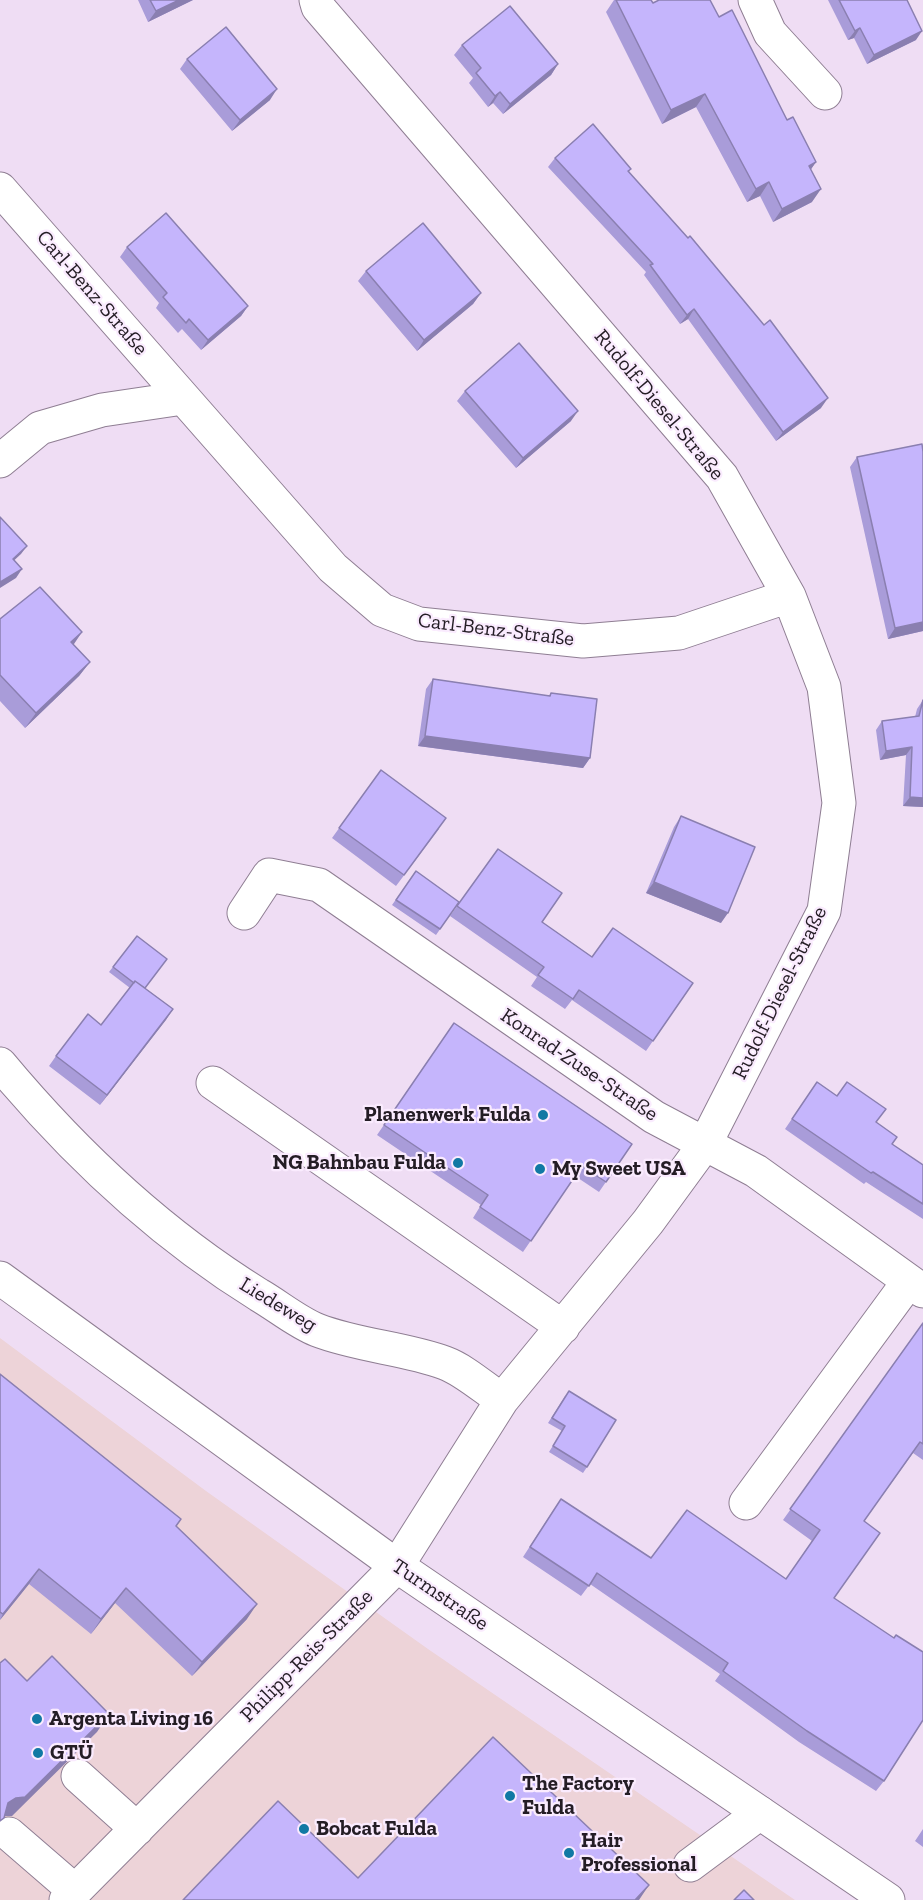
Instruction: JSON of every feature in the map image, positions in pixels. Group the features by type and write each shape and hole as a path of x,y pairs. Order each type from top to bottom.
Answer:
{"street":[{"name":"Rudolf-Diesel-Straße","path":"316,0 326,16 722,477 789,596 824,687 838,803 824,911 705,1144 648,1222 501,1400"},
{"path":"754,0 770,33 825,93"},
{"name":"Carl-Benz-Straße","path":"0,189 333,568 382,610 419,624 594,640 679,633 789,596"},
{"path":"0,461 40,428 102,410 183,398"},
{"name":"Konrad-Zuse-Straße","path":"244,913 269,875 319,885 654,1117 756,1170 916,1286"},
{"name":"Liedeweg","path":"0,1064 47,1120 84,1158 144,1212 222,1272 316,1330 446,1363 501,1400"},
{"path":"213,1083 562,1327"},
{"name":"Turmstraße","path":"0,1278 397,1566 888,1900"},
{"path":"746,1503 916,1286"},
{"path":"397,1566 501,1400"},
{"name":"Philipp-Reis-Straße","path":"71,1896 397,1566"},
{"path":"78,1776 137,1829"},
{"path":"690,1865 760,1813"},
{"path":"9,1834 71,1896"}],"shaded area":[{"path":"0,1338 206,1491 428,1649 795,1900 0,1900"}],"building":[{"path":"150,0 179,0 156,11"},
{"path":"616,0 651,0 653,3 659,0 710,0 719,17 732,10 787,120 793,117 816,162 809,166 821,189 782,209 769,182 756,189 705,94 671,110"},
{"path":"839,0 907,0 922,31 874,55 860,28 855,31"},
{"path":"510,6 558,64 510,104 500,92 495,96 476,73 481,68 462,45"},
{"path":"226,27 277,89 240,120 187,59"},
{"path":"593,124 631,169 628,171 688,238 690,236 764,325 770,320 828,398 783,432 694,309 687,315 650,265 653,264 555,158"},
{"path":"166,213 248,306 208,340 189,319 186,323 163,297 167,293 127,247"},
{"path":"423,223 481,293 424,340 366,271"},
{"path":"519,343 578,411 523,458 465,391"},
{"path":"922,444 923,622 895,628 857,457"},
{"path":"0,517 27,546 13,559 22,569 0,582"},
{"path":"40,587 82,632 71,642 90,662 36,713 0,675 0,619"},
{"path":"433,679 550,696 551,693 597,699 590,758 425,736"},
{"path":"923,700 923,798 910,797 912,747 886,751 882,721 919,716"},
{"path":"381,770 446,818 404,875 339,828"},
{"path":"681,816 755,847 728,913 654,882"},
{"path":"498,849 562,893 542,922 592,957 613,928 693,983 653,1041 579,990 573,999 538,975 544,967 457,906"},
{"path":"416,871 459,902 440,929 396,900"},
{"path":"137,936 167,959 145,988 135,981 134,983 113,967"},
{"path":"135,981 173,1009 107,1095 56,1056 88,1014 101,1025"},
{"path":"454,1023 632,1144 606,1182 582,1166 531,1241 480,1207 488,1195 384,1125"},
{"path":"817,1082 837,1096 847,1082 886,1109 876,1122 897,1137 892,1144 923,1165 923,1204 873,1172 871,1173 792,1119"},
{"path":"923,1323 923,1444 920,1442 864,1521 880,1533 834,1598 894,1638 896,1635 923,1652 923,1720 884,1781 807,1731 723,1671 728,1663 597,1573 589,1586 530,1547 561,1499 651,1558 687,1510 786,1579 820,1530 790,1509"},
{"path":"0,1374 181,1519 176,1526 257,1604 202,1662 126,1588 101,1619 39,1569 3,1614 0,1612"},
{"path":"569,1391 616,1420 587,1467 553,1446 565,1426 552,1418"},
{"name":"GTÜ","path":"52,1656 109,1714 25,1797 16,1798 8,1803 4,1818 0,1821 0,1663 5,1659 27,1681"},
{"path":"493,1737 649,1885 635,1900 183,1900 278,1801 358,1878"},
{"path":"744,1890 754,1900 734,1900"}],"place":[{"name":"Planenwerk Fulda","path":"543,1115"},
{"name":"NG Bahnbau Fulda","path":"458,1163"},
{"name":"My Sweet USA","path":"540,1169"},
{"name":"Argenta Living 16","path":"37,1719"},
{"name":"GTÜ","path":"38,1753"},
{"name":"The Factory Fulda","path":"510,1796"},
{"name":"Bobcat Fulda","path":"304,1829"},
{"name":"Hair Professional","path":"569,1853"}]}
